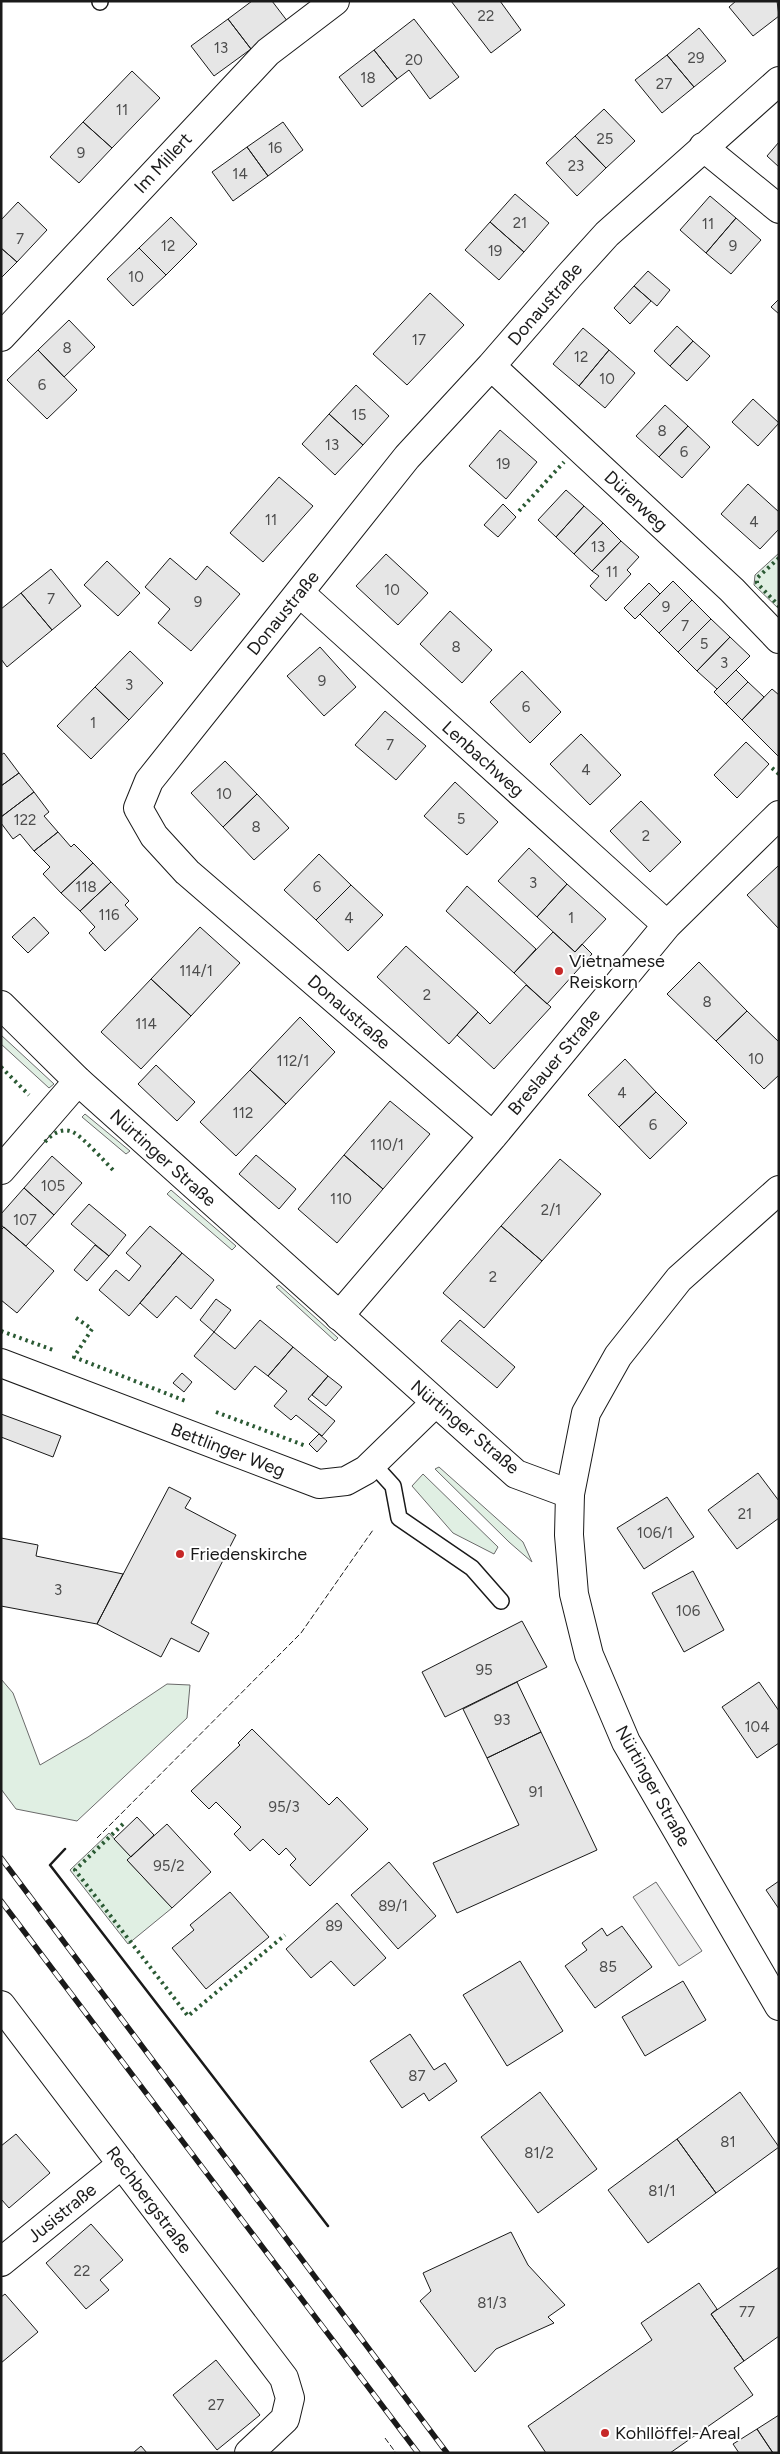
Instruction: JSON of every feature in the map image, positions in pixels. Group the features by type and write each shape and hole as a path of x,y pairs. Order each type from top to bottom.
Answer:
{"street":[{"name":"Im Millert","path":"1,337 268,52 335,1"},
{"name":"Donaustraße","path":"493,1136 187,872 154,836 138,808 149,781 407,457 491,366 607,234 779,81"},
{"path":"703,147 779,209"},
{"name":"Dürerweg","path":"491,366 732,590 779,639"},
{"name":"Lenbachweg","path":"300,593 667,925"},
{"name":"Breslauer Straße","path":"338,1316 493,1136 667,925 779,815"},
{"name":"Nürtinger Straße","path":"1,1005 78,1081 516,1474 570,1494 569,1535 572,1580 589,1654 626,1742 779,2006"},
{"path":"1,1170 78,1081"},
{"path":"570,1494 586,1413 618,1356 679,1279 779,1190"},
{"name":"Bettlinger Weg","path":"1,1363 319,1484 346,1480 366,1470 435,1403"},
{"name":"Rechbergstraße","path":"1,2004 284,2378 290,2398 285,2419 248,2453"},
{"name":"Jusistraße","path":"1,2262 122,2164"}],"lane":[{"path":"373,1464 393,1486 398,1518 472,1568 501,1601"}],"green space":[{"path":"779,553 779,609 754,585 755,575"},
{"path":"1,1035 54,1084 49,1088 1,1044"},
{"path":"85,1114 130,1151 126,1154 82,1117"},
{"path":"171,1190 236,1246 232,1250 167,1194"},
{"path":"279,1285 338,1338 335,1341 276,1287"},
{"path":"439,1467 523,1542 532,1562 435,1469"},
{"path":"423,1474 498,1547 494,1554 453,1533 412,1486"},
{"path":"1,1679 13,1693 40,1765 88,1737 167,1684 190,1685 187,1718 77,1821 16,1809 1,1789"},
{"path":"109,1833 131,1857 128,1861 172,1908 128,1944 70,1870"}],"shaded area":[{"path":"656,1882 702,1951 679,1966 633,1897"}],"building":[{"path":"252,1 272,1 288,22 251,49 228,19"},
{"path":"451,1 500,1 521,30 491,53"},
{"path":"736,1 777,1 779,16 753,36 729,7"},
{"path":"228,19 251,49 214,76 191,46"},
{"path":"414,19 459,77 430,99 409,70 397,79 374,50"},
{"path":"699,28 726,61 694,87 667,55"},
{"path":"374,50 397,79 362,107 339,77"},
{"path":"667,55 694,87 662,113 635,80"},
{"path":"132,71 160,98 112,148 83,122"},
{"path":"604,109 635,141 606,168 575,136"},
{"path":"83,122 112,148 79,183 50,157"},
{"path":"283,122 303,150 268,176 247,147"},
{"path":"575,136 606,168 577,196 546,163"},
{"path":"779,142 779,167 767,156"},
{"path":"247,147 268,176 233,201 212,172"},
{"path":"515,194 549,223 524,252 490,222"},
{"path":"710,196 736,218 706,253 680,230"},
{"path":"18,202 47,230 17,262 1,248 1,220"},
{"path":"171,217 197,244 166,275 139,248"},
{"path":"736,218 761,240 731,274 706,253"},
{"path":"490,222 524,252 499,280 465,250"},
{"path":"1,248 17,262 1,278"},
{"path":"139,248 166,275 133,306 107,279"},
{"path":"648,271 670,290 657,306 634,286"},
{"path":"634,286 651,301 630,324 614,308"},
{"path":"430,293 464,325 407,385 373,354"},
{"path":"779,299 779,314 771,307"},
{"path":"69,320 95,347 64,377 38,350"},
{"path":"677,326 693,341 670,366 654,351"},
{"path":"583,328 609,350 579,386 553,364"},
{"path":"693,341 710,356 687,381 670,366"},
{"path":"38,350 77,390 47,419 7,380"},
{"path":"609,350 635,373 605,408 579,386"},
{"path":"356,385 389,416 363,445 329,414"},
{"path":"753,399 779,423 758,446 732,422"},
{"path":"665,405 688,426 659,457 636,436"},
{"path":"329,414 363,445 335,475 302,444"},
{"path":"688,426 710,447 682,478 659,457"},
{"path":"500,430 537,462 506,499 469,466"},
{"path":"279,477 313,506 263,562 230,533"},
{"path":"748,484 779,512 779,529 760,549 721,514"},
{"path":"566,490 584,506 556,537 538,520"},
{"path":"503,504 516,517 498,537 484,525"},
{"path":"584,506 603,523 574,554 556,537"},
{"path":"603,523 621,541 592,571 574,554"},
{"path":"621,541 639,557 627,570 631,574 606,601 590,586 599,576 592,571"},
{"path":"386,554 428,593 398,625 356,586"},
{"path":"170,558 196,580 207,566 240,594 191,651 158,623 170,609 145,587"},
{"path":"107,561 140,593 118,616 84,585"},
{"path":"51,569 81,606 52,630 21,593"},
{"path":"673,581 692,600 659,633 640,614"},
{"path":"649,583 660,594 635,619 624,608"},
{"path":"21,593 52,630 7,667 1,659 1,609"},
{"path":"692,600 711,619 678,652 659,633"},
{"path":"450,611 492,650 462,683 420,644"},
{"path":"711,619 730,637 697,671 678,652"},
{"path":"730,637 750,656 717,689 697,671"},
{"path":"320,647 356,687 324,716 287,676"},
{"path":"130,651 163,683 129,720 95,687"},
{"path":"736,670 748,682 726,704 714,692"},
{"path":"522,671 561,712 530,743 490,702"},
{"path":"748,682 764,697 742,720 726,704"},
{"path":"95,687 129,720 91,759 57,726"},
{"path":"772,689 779,695 779,757 742,720"},
{"path":"385,711 426,746 396,780 355,745"},
{"path":"581,734 621,775 590,805 550,764"},
{"path":"746,742 769,764 737,798 714,775"},
{"path":"4,753 19,773 1,786 1,755"},
{"path":"225,761 257,794 223,827 191,793"},
{"path":"19,773 34,792 1,817 1,786"},
{"path":"455,782 498,822 467,855 424,816"},
{"path":"34,792 49,812 44,816 58,832 34,851 20,834 13,839 1,823 1,817"},
{"path":"257,794 289,828 254,860 223,827"},
{"path":"641,801 681,842 650,872 610,831"},
{"path":"58,832 71,847 74,844 93,863 61,893 43,874 50,867 34,851"},
{"path":"529,848 567,884 537,917 498,881"},
{"path":"319,854 351,885 316,920 284,890"},
{"path":"93,863 111,882 80,911 61,893"},
{"path":"779,867 779,929 747,895"},
{"path":"111,882 129,901 125,905 138,919 105,951 89,933 95,927 80,911"},
{"path":"567,884 606,919 575,952 537,917"},
{"path":"351,885 383,915 348,951 316,920"},
{"path":"467,886 536,949 514,973 446,911"},
{"path":"34,917 49,933 28,953 12,937"},
{"path":"200,927 240,963 191,1016 151,979"},
{"path":"553,932 575,952 582,944 592,954 547,1004 514,973"},
{"path":"406,946 478,1012 449,1044 377,977"},
{"path":"699,962 747,1011 716,1041 667,994"},
{"path":"151,979 191,1016 141,1069 101,1032"},
{"path":"526,985 551,1007 494,1069 457,1035 478,1012 490,1024"},
{"path":"747,1011 779,1042 779,1075 764,1089 716,1041"},
{"path":"300,1017 335,1052 286,1104 250,1070"},
{"path":"625,1059 656,1092 619,1127 588,1095"},
{"path":"156,1065 195,1102 177,1121 138,1084"},
{"path":"250,1070 286,1104 236,1156 200,1122"},
{"path":"656,1092 687,1123 650,1159 619,1127"},
{"path":"390,1101 430,1134 383,1189 344,1155"},
{"path":"256,1155 296,1189 279,1209 239,1174"},
{"path":"344,1155 383,1189 337,1243 298,1209"},
{"path":"52,1156 82,1183 54,1215 24,1188"},
{"path":"560,1159 601,1194 542,1261 501,1226"},
{"path":"24,1188 54,1215 26,1246 1,1225 1,1214"},
{"path":"89,1204 126,1235 109,1256 71,1224"},
{"path":"150,1226 182,1253 129,1316 99,1290 116,1270 129,1281 141,1266 126,1253"},
{"path":"501,1226 542,1261 484,1328 443,1293"},
{"path":"4,1227 54,1271 17,1313 1,1300 1,1230"},
{"path":"95,1245 109,1256 87,1281 74,1270"},
{"path":"182,1253 214,1280 191,1309 176,1296 157,1318 140,1303"},
{"path":"216,1299 231,1310 214,1332 200,1320"},
{"path":"260,1320 293,1347 268,1376 255,1366 235,1390 194,1356 214,1332 235,1349"},
{"path":"460,1320 515,1367 497,1388 441,1341"},
{"path":"293,1347 328,1376 308,1399 335,1421 322,1436 296,1415 291,1420 274,1406 287,1391 268,1376"},
{"path":"182,1373 192,1382 184,1392 173,1383"},
{"path":"328,1376 342,1387 326,1406 312,1395"},
{"path":"1,1414 61,1436 53,1457 1,1437"},
{"path":"319,1434 327,1441 317,1452 309,1444"},
{"path":"758,1473 779,1501 779,1518 737,1549 708,1510"},
{"name":"Friedenskirche","path":"169,1487 191,1498 185,1508 236,1535 191,1623 209,1633 199,1652 171,1638 161,1657 97,1624"},
{"path":"667,1497 694,1537 644,1569 617,1528"},
{"path":"1,1538 38,1545 36,1556 123,1574 97,1624 1,1606"},
{"path":"693,1571 724,1630 684,1652 652,1593"},
{"path":"522,1621 547,1667 445,1717 422,1672"},
{"path":"517,1682 541,1732 487,1758 463,1709"},
{"path":"759,1682 779,1711 779,1743 757,1758 722,1707"},
{"path":"252,1729 329,1805 337,1797 368,1829 310,1886 290,1865 296,1859 286,1848 279,1855 263,1839 250,1851 234,1834 241,1827 216,1802 209,1809 191,1791 240,1745 238,1743"},
{"path":"541,1732 597,1850 457,1913 433,1863 519,1825 487,1758"},
{"path":"137,1817 154,1835 131,1857 114,1839"},
{"path":"167,1824 211,1872 172,1908 127,1860"},
{"path":"389,1862 436,1916 398,1949 351,1895"},
{"path":"779,1881 779,1909 766,1890"},
{"path":"230,1892 269,1937 206,1989 172,1948 194,1930 190,1925"},
{"path":"337,1903 386,1958 354,1986 331,1961 311,1978 286,1949"},
{"path":"622,1926 652,1967 595,2008 565,1966 587,1950 582,1943 602,1928 607,1936"},
{"path":"520,1961 563,2031 507,2066 463,1995"},
{"path":"683,1981 706,2020 645,2056 622,2017"},
{"path":"410,2034 434,2070 445,2063 457,2081 429,2101 424,2093 402,2108 370,2061"},
{"path":"540,2092 597,2169 538,2213 481,2137"},
{"path":"740,2092 779,2147 716,2193 677,2139"},
{"path":"16,2134 50,2173 9,2208 1,2199 1,2146"},
{"path":"677,2139 716,2193 648,2243 608,2190"},
{"path":"91,2224 123,2260 100,2280 109,2290 86,2309 46,2263"},
{"path":"511,2232 528,2265 565,2305 548,2317 554,2323 496,2349 475,2372 420,2301 431,2291 423,2273"},
{"path":"779,2267 779,2336 744,2361 711,2314"},
{"path":"699,2283 717,2309 711,2314 744,2361 734,2368 753,2395 670,2453 546,2453 528,2426 652,2340 641,2323"},
{"path":"5,2294 38,2332 1,2363 1,2297"},
{"path":"216,2360 260,2415 217,2450 173,2395"},
{"path":"779,2415 779,2453 773,2453 757,2429"},
{"path":"757,2429 773,2453 739,2453 733,2444"},
{"path":"141,2446 147,2453 133,2453"}],"railway":[{"path":"1,1858 447,2453"},
{"path":"1,1901 418,2453"}],"hedge":[{"path":"519,511 564,462"},
{"path":"779,558 757,578 757,583 779,606"},
{"path":"772,768 779,774"},
{"path":"1,1067 29,1095"},
{"path":"45,1142 58,1132 65,1130 73,1132 114,1171"},
{"path":"76,1318 92,1329 74,1357 188,1402"},
{"path":"1,1331 53,1350"},
{"path":"216,1412 306,1446"},
{"path":"123,1824 75,1870 188,2016 285,1935"}],"fence":[{"path":"97,1838 301,1633 373,1530"},
{"path":"385,2438 396,2453"}],"wall":[{"path":"65,1849 50,1865 328,2226"}],"place":[{"name":"Vietnamese Reiskorn","path":"559,971"},
{"name":"Friedenskirche","path":"180,1554"},
{"name":"Kohllöffel-Areal","path":"605,2433"}]}
